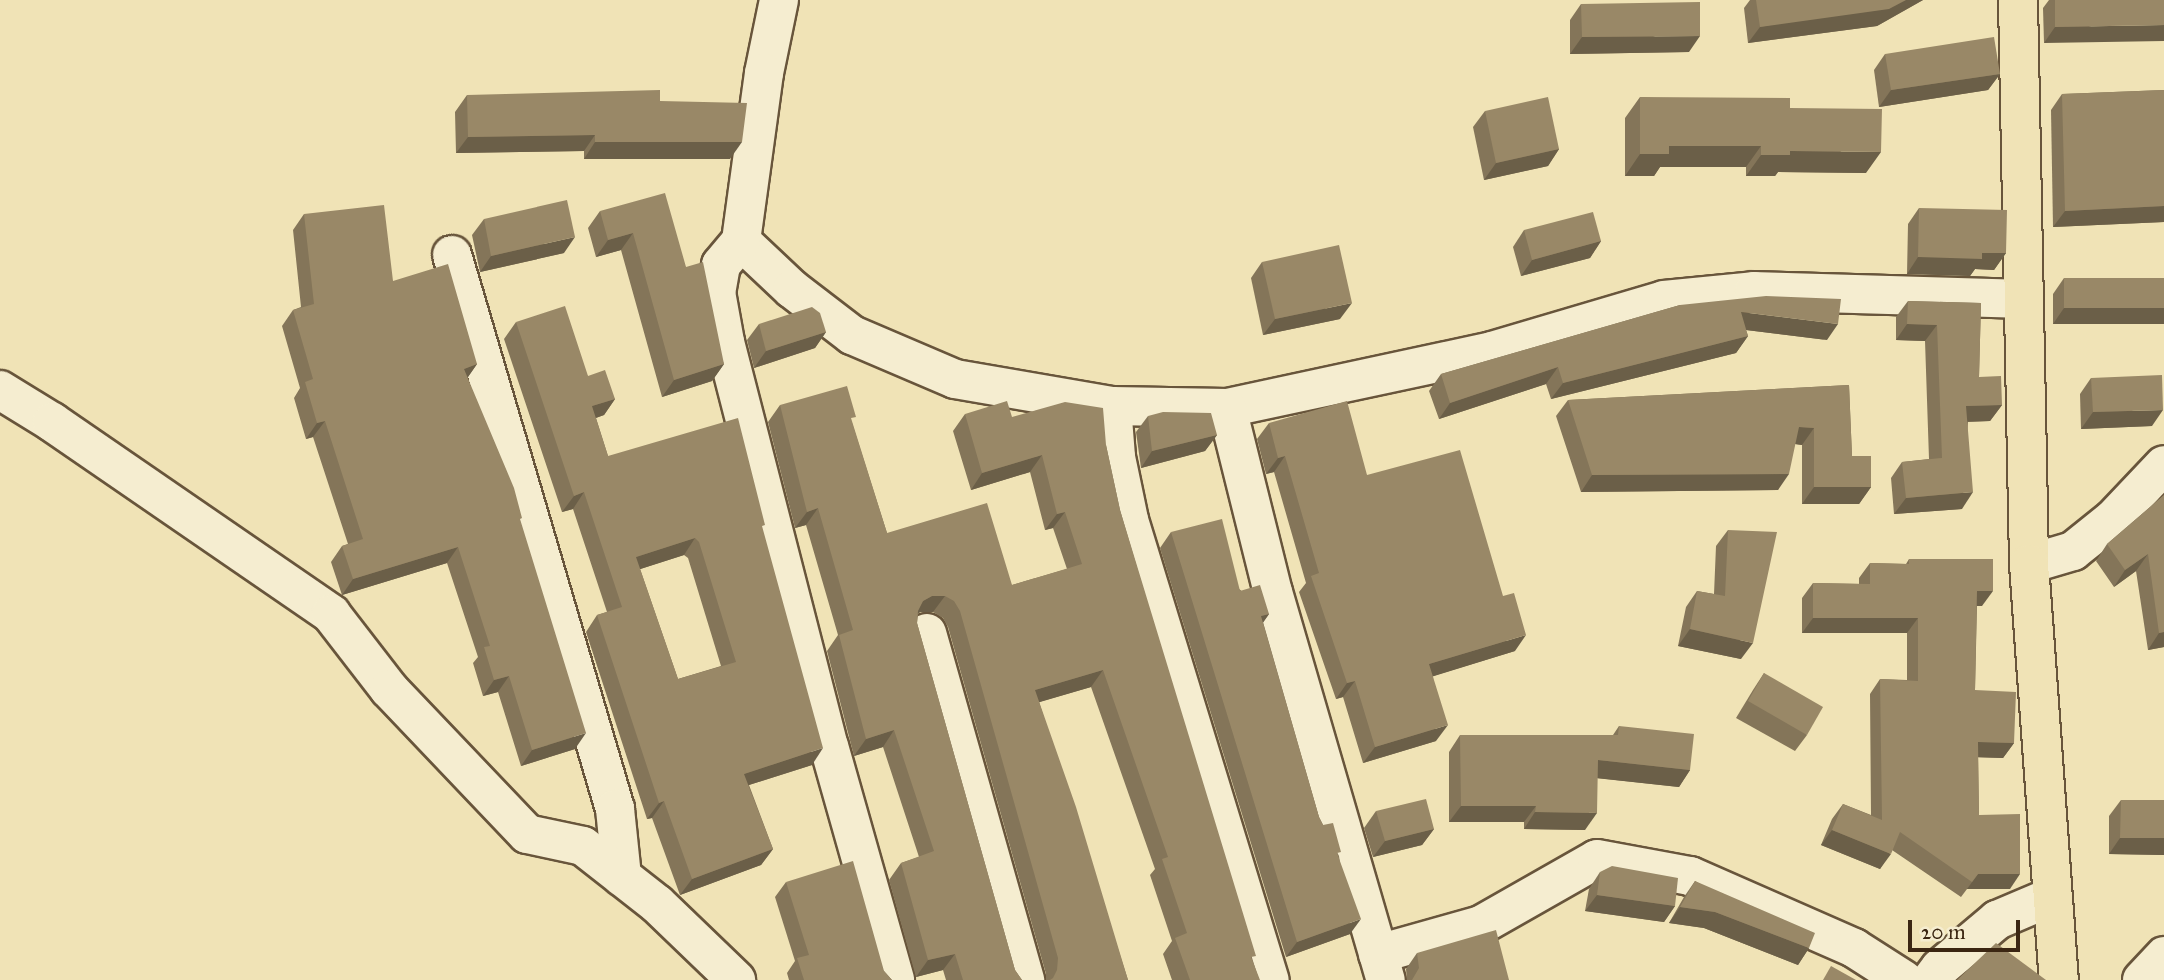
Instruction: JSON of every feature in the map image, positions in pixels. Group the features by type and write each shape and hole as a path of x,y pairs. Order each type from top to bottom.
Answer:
{"main road":[{"path":"2018,0 2029,564 2059,980"}],"street":[{"path":"779,0 764,73 741,241 721,265 716,292 725,342 828,746 895,980"},
{"path":"741,241 792,289 852,335 955,379 1112,406 1227,408 1492,351 1664,300 1754,291 2024,299"},
{"path":"452,255 615,809 622,877"},
{"path":"0,390 52,422 331,614 389,689 527,834 583,846 657,904 736,980"},
{"path":"1112,406 1116,457 1129,520 1270,980"},
{"path":"1227,408 1273,592 1382,967 1480,925 1597,859 1690,876 1854,948 1904,980"},
{"path":"2029,564 2073,551 2113,519 2164,465"},
{"path":"926,633 1025,980"},
{"path":"1931,980 1940,968 1997,920 2051,897"},
{"path":"2142,980 2164,956"}],"building":[{"path":"1756,0 1906,0 1889,9 1760,27"},
{"path":"2055,0 2164,0 2164,25 2055,27"},
{"path":"1700,2 1700,36 1582,37 1581,4"},
{"path":"1994,37 2000,74 1891,90 1885,54"},
{"path":"660,90 660,101 747,103 742,142 595,142 595,135 468,137 467,95"},
{"path":"2164,90 2164,206 2065,211 2062,94"},
{"path":"1548,97 1559,149 1496,163 1485,111"},
{"path":"1640,97 1790,98 1790,108 1882,109 1881,152 1790,151 1790,155 1761,155 1761,146 1669,146 1669,154 1640,154"},
{"path":"665,193 686,267 703,262 724,364 674,380 633,233 608,240 600,211"},
{"path":"567,200 575,237 491,256 484,219"},
{"path":"384,205 393,281 448,264 477,364 464,369 514,488 522,518 520,519 586,733 532,750 509,676 494,680 484,647 490,646 458,547 353,579 342,546 363,539 325,421 317,423 305,382 313,379 293,310 314,304 304,214"},
{"path":"1919,208 2007,210 2006,253 1982,253 1982,259 1918,257"},
{"path":"1593,212 1601,241 1532,260 1524,230"},
{"path":"1339,245 1352,303 1275,319 1262,262"},
{"path":"2064,278 2164,278 2164,308 2064,308"},
{"path":"1766,296 1841,299 1838,324 1741,312 1748,336 1563,383 1558,367 1450,403 1441,374 1680,305"},
{"path":"1908,301 1981,303 1979,377 2001,376 2002,405 1966,406 1973,492 1906,498 1902,462 1942,458 1937,325 1907,324"},
{"path":"565,306 588,376 605,370 615,399 592,406 608,456 738,418 765,525 762,526 823,748 744,774 773,849 692,879 664,801 659,803 597,615 622,607 584,492 574,496 516,322","holes":["695,538 699,542 736,662 678,679 636,557"]},
{"path":"812,307 820,313 826,332 766,351 759,324"},
{"path":"2162,375 2163,410 2093,412 2091,378"},
{"path":"1849,385 1852,456 1871,456 1871,487 1814,487 1814,428 1799,427 1789,474 1592,475 1568,400"},
{"path":"847,386 856,417 851,418 887,533 987,503 1012,585 1082,564 1065,512 1057,514 1042,455 982,473 965,414 1007,401 1012,417 1065,402 1103,408 1106,445 1120,510 1256,956 1251,957 1260,980 1190,980 1175,938 1187,933 1162,859 1168,857 1103,670 1035,690 1076,807 1128,980 1050,980 1057,970 1058,958 960,611 954,601 945,596 932,596 923,601 918,611 917,623 1015,970 1022,980 963,980 955,954 928,960 901,863 934,851 894,730 866,739 839,635 853,630 818,508 807,512 780,405"},
{"path":"1347,401 1367,475 1460,450 1503,596 1514,593 1526,635 1429,664 1448,725 1375,747 1355,681 1347,683 1311,576 1319,573 1285,456 1278,458 1269,423"},
{"path":"1163,412 1211,413 1217,435 1152,451 1148,416"},
{"path":"2164,495 2164,632 2159,633 2148,554 2125,570 2107,544"},
{"path":"1222,519 1240,591 1260,585 1269,614 1261,616 1319,817 1323,825 1333,823 1341,852 1337,853 1361,919 1297,942 1171,532"},
{"path":"1728,530 1777,532 1753,643 1690,629 1697,591 1725,596"},
{"path":"1909,559 1993,559 1993,591 1977,591 1975,690 2016,692 2014,743 1978,742 1979,815 2020,814 2020,874 1978,874 1972,882 1900,832 1891,854 1832,830 1843,804 1882,820 1880,679 1918,681 1918,618 1813,618 1813,583 1870,584 1870,563 1909,564"},
{"path":"1764,673 1823,707 1807,735 1748,701"},
{"path":"1619,726 1694,734 1690,770 1598,760 1597,813 1535,812 1536,806 1461,806 1460,735 1618,735"},
{"path":"1426,799 1434,829 1385,841 1376,811"},
{"path":"2121,800 2164,800 2164,838 2120,838"},
{"path":"853,861 884,971 892,980 804,980 797,958 809,955 786,882"},
{"path":"1612,866 1678,878 1675,906 1597,895 1600,872"},
{"path":"1695,881 1815,933 1809,948 1715,912 1680,907"},
{"path":"1496,930 1509,980 1412,980 1419,968 1417,953"},
{"path":"1996,943 2046,980 1957,980"},
{"path":"1831,966 1856,980 1823,980"}]}
